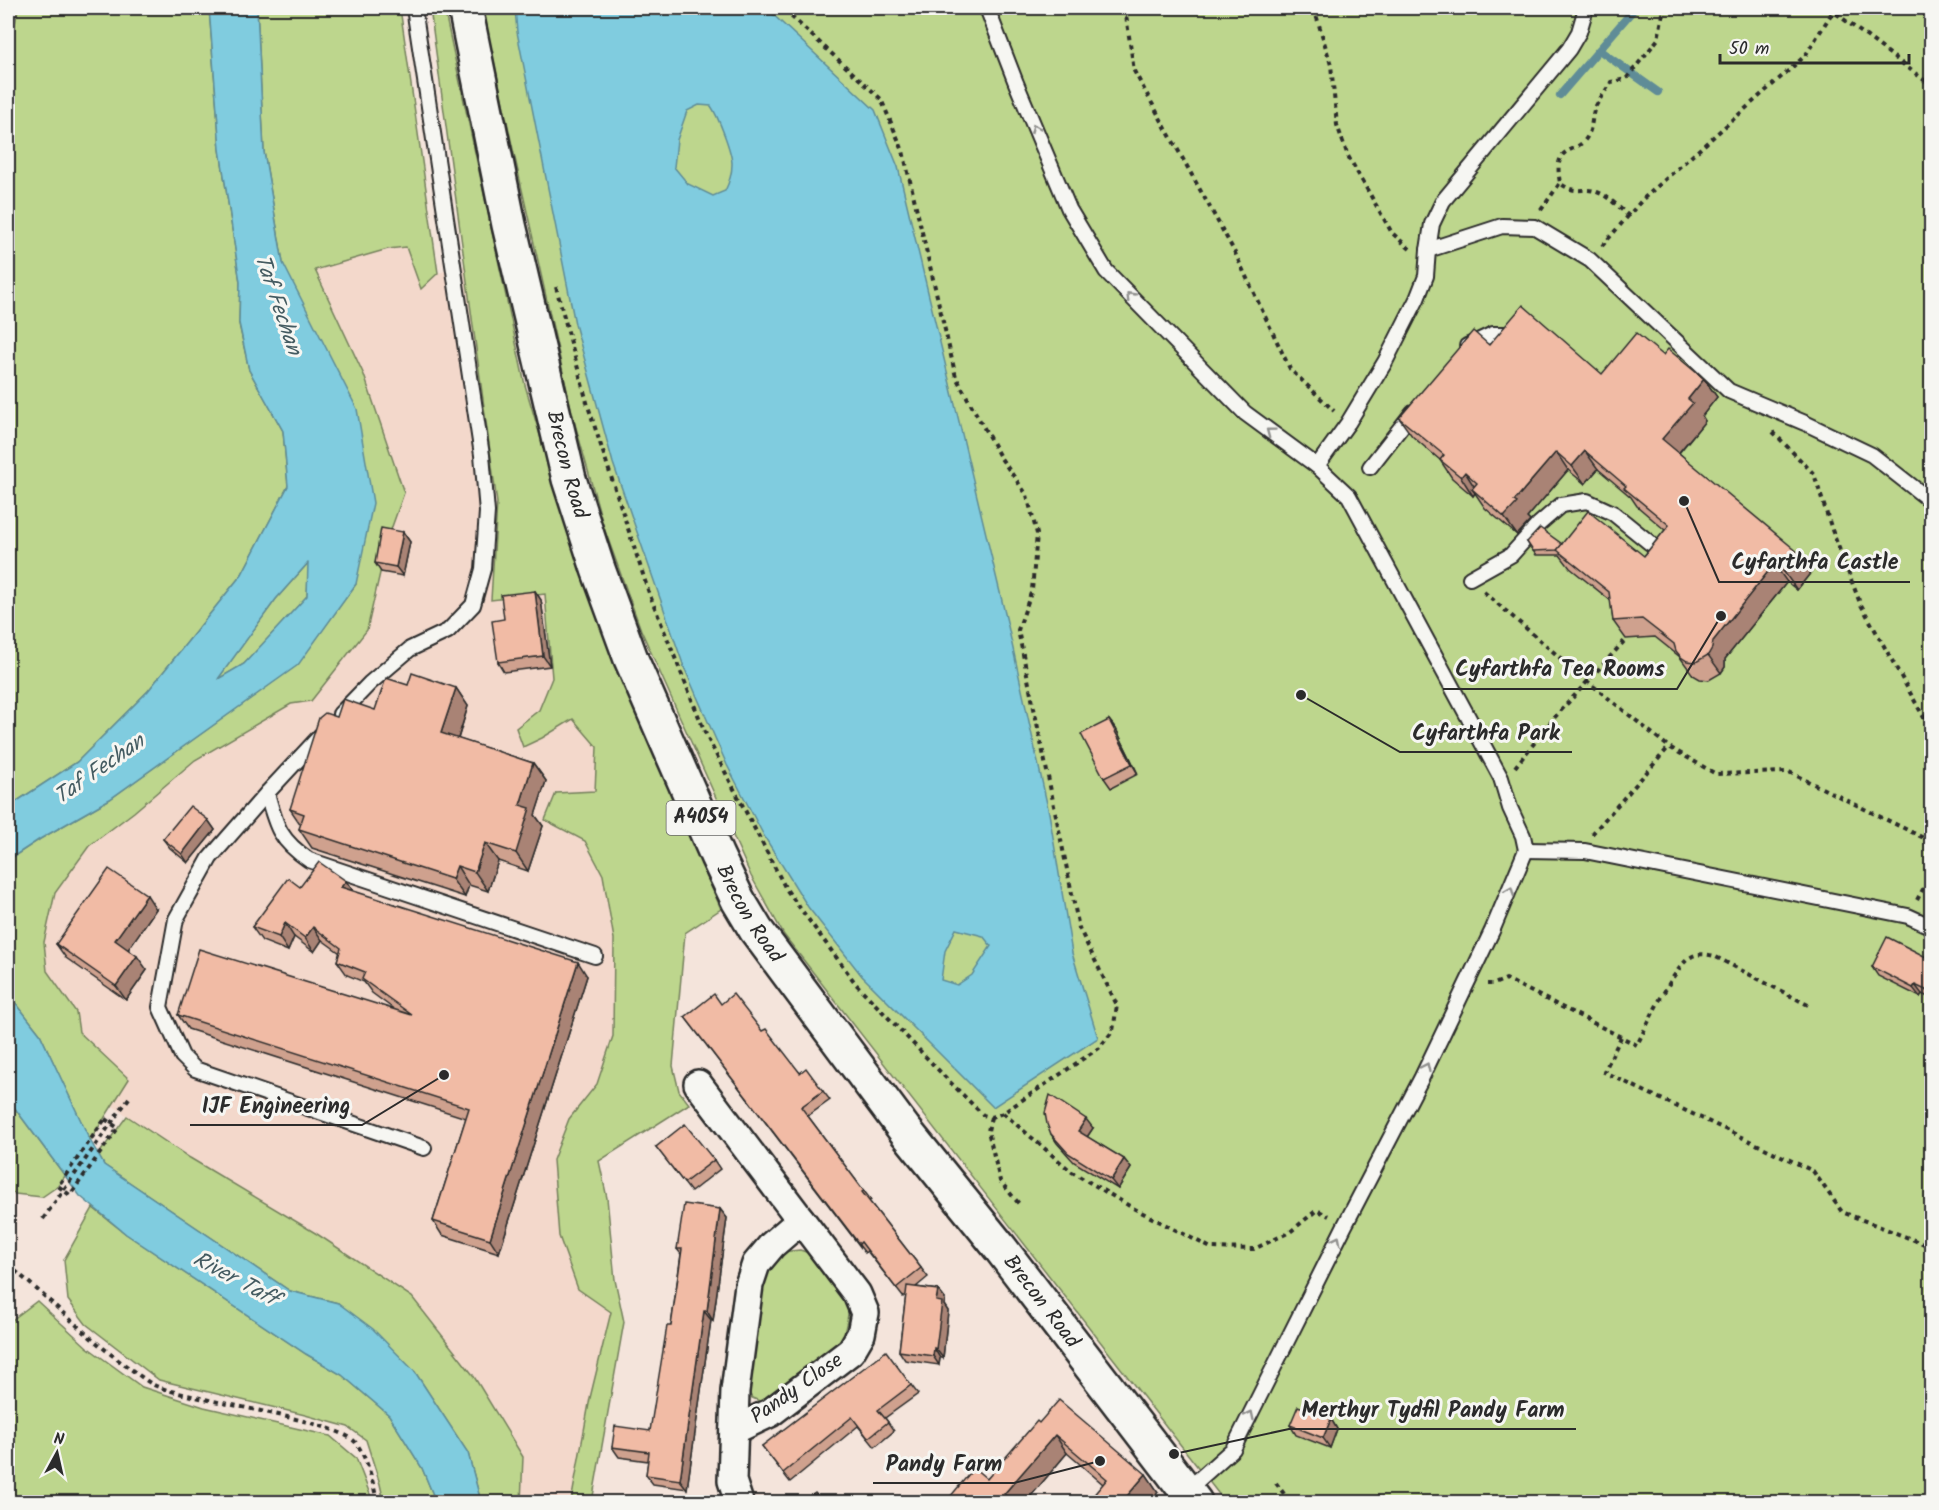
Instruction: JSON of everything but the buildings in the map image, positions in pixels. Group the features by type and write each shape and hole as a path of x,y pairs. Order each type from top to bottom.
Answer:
{"main road":[{"name":"Brecon Road","path":"465,8 509,225 569,479 598,569 631,659 738,900 756,930 904,1129 1001,1249 1190,1497"}],"street":[{"name":"Pandy Close","path":"698,1084 857,1294 865,1313 861,1334 851,1351 770,1413 734,1430"},
{"name":"Pandy Close","path":"739,1503 732,1480 735,1391 749,1285 756,1264 772,1245 801,1221"}],"lane":[{"path":"414,8 482,455 487,512 483,569 473,605 448,631 410,650 370,683 210,858 176,919 160,1007 182,1056 195,1069 424,1148"},
{"path":"987,8 1069,209 1106,271 1245,413 1317,466 1348,496 1501,778 1526,850 1492,931 1422,1077 1233,1449 1190,1497"},
{"path":"1317,466 1348,423 1417,299 1426,276 1432,224 1443,201 1569,49 1579,32 1586,8"},
{"path":"1428,250 1502,226 1535,227 1590,261 1729,391 1805,423 1872,455 1932,502"},
{"path":"1461,353 1468,344 1485,337 1493,334 1508,334"},
{"path":"1370,467 1419,405"},
{"path":"1470,578 1511,555 1539,524 1561,505 1587,501 1613,513 1650,543"},
{"path":"267,793 276,825 291,848 309,860 595,956"},
{"path":"1526,850 1584,851 1908,916 1932,927"}],"path":[{"path":"555,284 588,406 649,593 707,736 786,889 856,984 947,1079 983,1115 991,1117 1003,1113 1099,1048 1113,1031 1117,1005 1079,928 1018,630 1032,590 1037,534 1027,495 1000,457 956,377 903,151 881,99 782,8"},
{"path":"1125,8 1134,70 1233,249 1290,369 1338,416"},
{"path":"1314,8 1331,65 1337,125 1348,156 1392,233 1413,250"},
{"path":"1629,216 1596,191 1567,189 1560,183 1557,168 1561,156 1567,150 1580,144 1589,134 1594,110 1611,82 1626,79 1658,39 1663,14 1669,8"},
{"path":"1590,261 1643,199 1805,56 1832,9 1932,86"},
{"path":"1535,227 1543,205 1560,183"},
{"path":"1769,430 1814,474 1832,530 1860,603 1932,732"},
{"path":"1470,578 1587,681 1669,747 1716,774 1789,772 1932,842"},
{"path":"1501,778 1511,771 1630,634"},
{"path":"1584,851 1587,840 1669,747"},
{"path":"1908,916 1932,873"},
{"path":"1468,978 1481,983 1494,984 1506,980 1637,1044 1678,969 1691,957 1704,954 1714,956 1810,1006"},
{"path":"1622,1037 1604,1072 1813,1172 1842,1212 1932,1247"},
{"path":"111,1123 129,1098"},
{"path":"1003,1113 1072,1172 1133,1208 1210,1248 1254,1249 1290,1232 1317,1210 1345,1225"},
{"path":"991,1117 988,1131 1000,1181 1020,1205"},
{"path":"105,1119 118,1128 70,1195 63,1190 58,1186 105,1119"},
{"path":"43,1219 63,1190"},
{"path":"8,1265 114,1357 155,1385 214,1402 300,1420 337,1431 355,1441 368,1469 377,1503"},
{"path":"1276,1483 1290,1503"}],"shaded area":[{"path":"406,247 421,288 438,273 465,265 497,503 491,600 545,593 552,678 539,710 516,728 523,747 573,719 597,746 595,791 545,820 585,841 603,875 614,939 613,1036 597,1085 569,1119 611,1312 590,1398 571,1502 521,1502 523,1457 473,1375 412,1297 190,1158 113,1106 128,1079 79,1032 76,1012 47,971 44,942 55,893 89,846 134,812 195,760 291,704 311,701 367,630 388,538 404,492 364,375 315,270 388,249"}],"green space":[{"path":"18,8 209,8 220,149 240,282 239,324 249,370 283,431 288,486 242,574 148,691 77,762 8,807 8,61"},
{"path":"257,8 400,8 438,273 421,289 406,247 388,249 315,270 364,375 404,493 388,538 367,630 311,701 291,704 195,760 134,812 89,846 55,893 44,942 47,971 76,1012 79,1032 129,1079 90,1141 40,1034 8,993 8,860 110,799 297,665 356,584 283,263 264,152"},
{"path":"430,8 444,8 525,385 575,553 613,661 721,909 685,933 673,1066 679,1091 689,1104 599,1161 607,1198 615,1280 624,1322 592,1502 571,1502 590,1398 611,1312 578,1289 559,1236 553,1160 569,1119 597,1084 613,1036 614,939 603,875 585,841 545,820 556,793 595,791 597,747 573,719 523,747 516,728 539,710 552,678 545,594 491,600 497,503"},
{"path":"484,8 1931,8 1931,1502 1225,1502 784,935 751,876 641,630 604,528 573,417"},
{"path":"309,562 307,596 244,664 217,680 276,599"},
{"path":"8,1099 65,1176 58,1186 42,1197 15,1194 8,1189"},
{"path":"127,1116 190,1158 317,1234 412,1297 473,1375 523,1457 521,1502 481,1502 468,1453 415,1372 338,1303 290,1291 104,1165 98,1155"},
{"path":"93,1208 126,1234 306,1354 342,1375 389,1415 422,1468 436,1502 384,1502 366,1440 348,1427 159,1380 86,1324 68,1300 64,1260"},
{"path":"800,1250 818,1256 830,1270 849,1307 843,1337 835,1350 762,1402 752,1398 747,1389 760,1282 781,1252"},
{"path":"37,1301 87,1347 142,1387 204,1407 330,1436 356,1458 373,1502 8,1502 8,1323"}],"water":[{"name":"Taf Fechan","path":"209,8 257,8 264,152 283,263 357,409 373,503 356,584 298,665 110,799 8,860 8,807 77,762 148,691 242,574 288,486 283,431 249,370 239,323 240,282 220,149","holes":["308,563 307,596 244,664 218,679 276,599"]},
{"path":"515,8 766,8 875,110 898,167 1008,626 1049,813 1072,953 1098,1038 993,1107 862,976 808,907 764,836 727,765 684,667 613,463 575,324 517,32","holes":["699,105 711,106 730,151 732,164 729,182 725,191 713,196 688,184 674,167 677,140 687,111","956,929 983,936 991,946 972,975 957,985 941,980 945,951"]},
{"name":"River Taff","path":"8,993 40,1034 104,1165 290,1291 338,1303 373,1329 415,1372 468,1453 481,1502 436,1502 422,1468 389,1415 342,1375 306,1354 126,1234 80,1196 8,1099"}],"waterway":[{"path":"1560,95 1635,8"},
{"path":"1599,50 1658,92"}],"place":[{"name":"Cyfarthfa Castle","path":"1684,501"},
{"name":"Cyfarthfa Tea Rooms","path":"1721,616"},
{"name":"Cyfarthfa Park","path":"1301,695"},
{"name":"IJF Engineering","path":"444,1075"},
{"name":"Merthyr Tydfil Pandy Farm","path":"1174,1454"},
{"name":"Pandy Farm","path":"1100,1461"}]}
